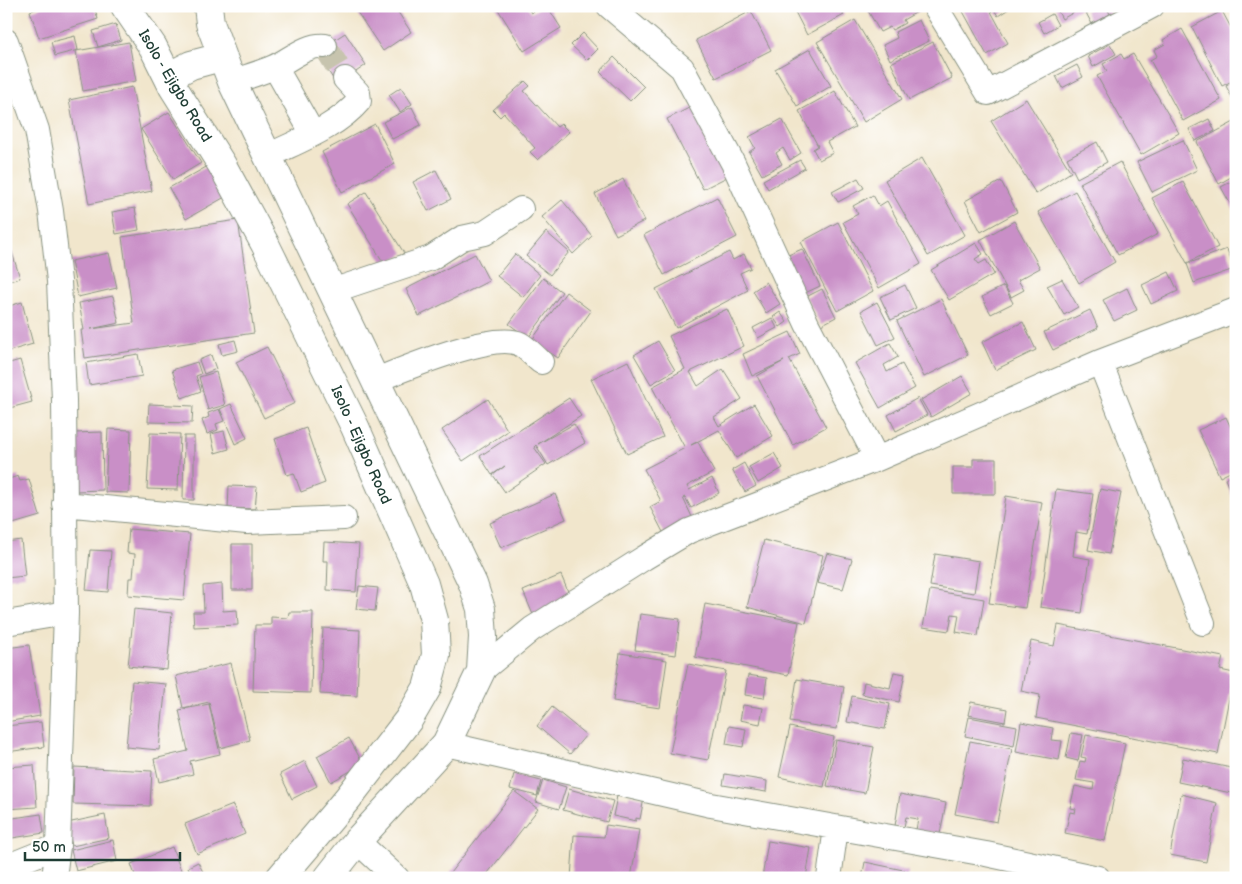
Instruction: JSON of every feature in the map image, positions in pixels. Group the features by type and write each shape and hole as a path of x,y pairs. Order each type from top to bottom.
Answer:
{"main road":[{"name":"Isolo - Ejigbo Road","path":"125,6 153,47 168,77 222,165 265,244 355,426 424,584 434,620 436,655 427,688 409,719 348,798 280,878"},
{"path":"208,6 210,22 232,82 473,584 482,609 481,672 446,744 357,841 328,878"},
{"path":"168,77 192,65 222,57"}],"street":[{"path":"609,6 682,68 733,163 807,324 877,459"},
{"path":"935,6 988,93 1152,6"},
{"path":"6,41 36,130 51,212 61,330 66,613 58,846 54,878"},
{"path":"232,82 275,67 302,51 318,45 325,46"},
{"path":"275,67 313,134"},
{"path":"268,156 313,134 351,111 359,101 358,93 345,79"},
{"path":"332,291 431,258 462,238 485,233 521,209"},
{"path":"481,672 532,629 644,558 689,532 877,459 1100,362 1236,310"},
{"path":"376,380 412,366 490,341 520,344 541,362"},
{"path":"1100,362 1203,623"},
{"path":"64,504 248,522 344,518"},
{"path":"6,623 66,613"},
{"path":"446,744 711,805 986,854 1098,878"},
{"path":"829,878 836,828"},
{"path":"357,841 397,878"},
{"path":"6,867 58,846"}],"building":[{"path":"45,6 94,6 98,19 39,38 30,11"},
{"path":"358,6 394,6 411,32 383,51 355,9"},
{"path":"496,6 527,6 531,13 542,6 547,6 561,28 524,51"},
{"path":"792,6 839,6 844,15 807,35"},
{"path":"873,6 923,6 924,8 903,20 905,23 892,30 890,27 880,32 867,9"},
{"path":"960,6 988,6 1008,43 987,55"},
{"path":"992,6 1013,6 998,16"},
{"path":"1055,6 1085,6 1062,19"},
{"path":"1095,6 1106,6 1110,14 1092,24 1085,11"},
{"path":"751,11 771,50 716,78 696,40"},
{"path":"1222,11 1236,37 1236,79 1222,86 1192,27"},
{"path":"1052,14 1058,25 1044,33 1038,22"},
{"path":"855,20 902,99 864,122 817,42"},
{"path":"919,20 929,41 890,60 883,45 897,38 895,32"},
{"path":"116,24 121,40 98,47 93,31"},
{"path":"1182,29 1221,100 1183,121 1150,60 1157,56 1154,50 1165,44 1163,40"},
{"path":"345,33 366,65 337,85 316,52"},
{"path":"583,33 598,49 587,60 571,45"},
{"path":"75,36 78,50 55,56 51,42"},
{"path":"129,42 136,81 83,91 76,51"},
{"path":"933,42 952,78 909,100 891,63"},
{"path":"1110,44 1116,54 1093,67 1088,56"},
{"path":"810,49 831,86 797,106 775,69"},
{"path":"1121,54 1124,59 1133,54 1179,133 1141,155 1097,76 1107,71 1103,64"},
{"path":"614,57 644,87 630,101 600,72"},
{"path":"1077,65 1083,77 1062,88 1056,76"},
{"path":"525,81 530,86 524,91 557,127 561,124 569,132 538,160 530,152 535,148 504,113 500,117 493,110"},
{"path":"1236,81 1236,105 1226,86"},
{"path":"132,87 152,191 89,204 69,100"},
{"path":"401,87 412,104 400,112 389,95"},
{"path":"835,91 855,127 827,142 833,153 819,160 813,149 818,146 799,111"},
{"path":"1026,99 1071,172 1036,194 991,121"},
{"path":"695,105 731,175 703,189 667,119"},
{"path":"412,107 421,125 392,139 383,122"},
{"path":"169,112 201,163 173,180 141,129"},
{"path":"782,119 801,153 790,160 783,148 776,153 782,164 762,175 749,152 755,148 749,137"},
{"path":"1209,119 1215,131 1195,141 1189,129"},
{"path":"1234,122 1236,174 1219,184 1197,142"},
{"path":"375,124 395,164 342,192 322,152"},
{"path":"1183,140 1197,170 1152,192 1137,162"},
{"path":"1097,142 1107,162 1077,178 1067,158"},
{"path":"922,158 965,235 928,256 885,180"},
{"path":"800,160 805,168 768,189 763,180"},
{"path":"1120,162 1158,234 1118,255 1080,183"},
{"path":"208,166 225,197 186,219 169,188"},
{"path":"436,170 451,199 428,211 413,182"},
{"path":"858,178 864,188 838,202 832,192"},
{"path":"623,179 644,221 616,235 595,194"},
{"path":"1236,179 1236,214 1221,187"},
{"path":"1001,181 1017,212 981,232 965,201"},
{"path":"1183,182 1218,247 1187,263 1152,198"},
{"path":"1075,191 1115,262 1079,283 1038,212"},
{"path":"366,192 404,253 385,265 347,204"},
{"path":"873,195 879,206 887,201 921,264 879,288 843,222 858,214 853,206"},
{"path":"717,197 737,237 664,275 644,235"},
{"path":"562,200 592,236 573,254 542,217"},
{"path":"135,208 139,230 116,234 112,212"},
{"path":"238,220 254,333 85,358 81,330 84,330 79,303 113,296 119,323 91,329 134,323 122,237"},
{"path":"1014,221 1040,268 1018,280 1024,290 1011,297 980,240"},
{"path":"838,222 873,291 837,311 801,242"},
{"path":"546,232 569,252 550,275 526,256"},
{"path":"6,233 20,278 6,282"},
{"path":"976,243 983,254 975,259 979,264 986,260 994,274 949,300 931,270"},
{"path":"802,249 820,286 803,294 786,256"},
{"path":"1227,249 1234,269 1194,283 1187,264"},
{"path":"729,252 733,260 744,254 751,268 740,273 748,290 676,328 656,289"},
{"path":"109,253 117,288 78,297 71,261"},
{"path":"475,254 489,281 419,316 406,289"},
{"path":"515,254 540,275 523,297 497,276"},
{"path":"1169,272 1178,291 1151,304 1142,285"},
{"path":"543,278 562,292 528,338 509,324"},
{"path":"1062,279 1078,307 1064,315 1047,286"},
{"path":"766,282 780,304 766,313 753,291"},
{"path":"905,285 916,308 891,320 880,297"},
{"path":"1004,286 1013,303 991,314 982,297"},
{"path":"1127,288 1137,310 1114,321 1103,300"},
{"path":"822,289 836,317 821,325 806,297"},
{"path":"566,292 591,311 558,358 532,340"},
{"path":"941,299 968,355 924,377 897,321"},
{"path":"22,302 33,344 6,352 6,307"},
{"path":"877,302 895,337 878,345 861,311"},
{"path":"727,309 744,346 690,372 698,386 723,369 742,399 714,417 719,426 754,404 773,436 736,458 719,430 691,445 698,442 714,472 687,486 689,490 712,478 719,493 691,508 685,497 683,498 694,521 665,536 650,507 661,501 644,469 685,448 652,387 685,369 669,336"},
{"path":"1090,310 1098,328 1053,350 1044,332"},
{"path":"780,312 787,322 780,327 773,317"},
{"path":"772,318 777,328 758,338 753,328"},
{"path":"1023,322 1036,350 995,370 982,342"},
{"path":"790,332 800,354 789,359 826,427 793,445 757,376 784,361 752,376 743,354"},
{"path":"235,340 238,351 222,355 219,344"},
{"path":"658,341 675,370 651,384 634,355"},
{"path":"890,343 898,357 884,365 887,372 902,364 915,388 880,408 855,363"},
{"path":"267,347 295,403 264,418 236,362"},
{"path":"138,354 142,376 89,385 86,363"},
{"path":"211,355 216,369 204,374 199,360"},
{"path":"20,360 32,402 6,409 6,364"},
{"path":"628,361 663,437 627,454 591,379"},
{"path":"197,362 201,374 196,376 201,391 182,398 172,370"},
{"path":"216,372 225,405 208,410 199,377"},
{"path":"962,376 972,393 931,417 921,400"},
{"path":"569,398 581,416 538,444 574,424 585,443 548,465 536,445 534,447 546,464 505,492 493,475 505,466 492,475 480,456"},
{"path":"918,398 927,415 896,431 888,415"},
{"path":"488,399 508,431 463,461 442,430"},
{"path":"149,404 193,406 192,423 148,422"},
{"path":"231,404 247,438 235,444 220,409"},
{"path":"219,409 224,421 216,424 218,430 207,434 202,420 209,417 208,413"},
{"path":"1226,417 1236,439 1236,469 1220,477 1198,430"},
{"path":"306,428 325,483 301,492 294,473 287,475 275,439"},
{"path":"108,429 131,430 129,493 105,492"},
{"path":"224,431 229,449 215,453 211,434"},
{"path":"102,432 103,490 75,491 74,433"},
{"path":"150,433 180,434 178,490 147,489"},
{"path":"184,436 194,436 194,500 183,500"},
{"path":"774,453 783,468 758,483 749,467"},
{"path":"973,459 996,459 996,494 953,494 953,467 973,467"},
{"path":"744,463 756,486 745,492 732,470"},
{"path":"1236,474 1236,505 1225,479"},
{"path":"18,476 20,481 29,479 40,516 6,526 6,480"},
{"path":"229,486 257,487 255,509 228,508"},
{"path":"1056,489 1093,494 1087,534 1076,532 1073,556 1090,559 1082,613 1040,607"},
{"path":"1100,489 1121,493 1109,554 1088,550"},
{"path":"555,494 566,519 501,548 490,523"},
{"path":"1006,496 1042,502 1025,608 989,603"},
{"path":"129,529 190,534 184,600 128,595 129,578 133,578 135,554 127,553"},
{"path":"21,540 25,576 6,578 6,542"},
{"path":"764,540 823,555 806,623 747,607"},
{"path":"324,542 359,544 356,592 327,590 328,561 323,561"},
{"path":"232,544 252,544 252,590 232,590"},
{"path":"90,550 111,551 108,592 86,590"},
{"path":"827,553 852,559 843,589 817,583"},
{"path":"935,554 979,561 974,593 930,586"},
{"path":"561,575 572,601 534,617 523,591"},
{"path":"222,584 223,611 237,610 238,625 194,627 193,612 204,612 203,586"},
{"path":"359,586 378,588 375,611 356,609"},
{"path":"930,590 984,599 978,636 956,632 959,615 952,614 949,631 923,627"},
{"path":"705,604 799,622 788,675 695,657"},
{"path":"134,609 172,613 167,670 128,666"},
{"path":"289,612 313,612 311,693 253,691 255,625 271,625 271,617 288,618"},
{"path":"640,614 680,619 676,655 635,650"},
{"path":"1058,625 1223,657 1220,670 1234,673 1218,754 1036,718 1040,695 1021,691 1031,641 1054,646"},
{"path":"323,628 360,630 357,696 320,694"},
{"path":"29,645 40,716 6,722 6,648"},
{"path":"620,653 667,660 660,708 613,701"},
{"path":"231,663 250,740 220,748 209,702 183,708 176,676"},
{"path":"688,664 726,671 708,760 670,753"},
{"path":"894,672 905,674 899,702 862,694 864,682 890,688"},
{"path":"748,675 767,678 764,698 745,695"},
{"path":"797,679 844,687 837,729 790,722"},
{"path":"132,681 166,684 159,750 126,747"},
{"path":"852,696 890,704 885,729 847,722"},
{"path":"971,702 1007,709 1005,722 968,715"},
{"path":"209,704 220,754 190,761 193,774 159,782 154,759 188,751 179,710"},
{"path":"743,705 763,708 760,724 740,720"},
{"path":"552,707 586,735 570,754 537,726"},
{"path":"969,717 1017,726 1014,746 965,736"},
{"path":"41,722 44,747 6,752 6,726"},
{"path":"1021,722 1053,728 1051,740 1062,741 1059,760 1016,752"},
{"path":"729,726 746,729 743,747 726,744"},
{"path":"790,727 834,737 824,787 779,777"},
{"path":"1071,733 1083,735 1078,761 1066,758"},
{"path":"1086,735 1125,743 1105,841 1065,833 1070,812 1075,813 1076,809 1070,808 1075,786 1093,790 1094,783 1076,780 1080,761 1085,762 1086,758 1081,757"},
{"path":"349,738 363,764 331,782 317,756"},
{"path":"836,740 874,747 865,793 827,786"},
{"path":"970,741 1012,749 997,822 955,814"},
{"path":"1183,758 1236,769 1236,794 1178,782"},
{"path":"305,761 317,786 292,799 280,774"},
{"path":"34,765 37,807 6,809 6,767"},
{"path":"74,767 152,771 150,806 73,804"},
{"path":"514,774 541,781 537,796 510,789"},
{"path":"725,774 767,781 766,792 723,785"},
{"path":"543,780 566,787 559,809 536,802"},
{"path":"569,789 613,801 607,822 563,810"},
{"path":"514,791 538,809 484,878 456,878 450,873"},
{"path":"900,794 946,803 940,834 916,830 918,819 906,817 904,827 895,826"},
{"path":"1181,794 1217,803 1206,862 1170,855"},
{"path":"629,795 644,798 640,819 636,818 636,821 613,816 617,796 629,798"},
{"path":"233,805 245,834 197,854 185,824"},
{"path":"41,814 44,833 6,839 6,819"},
{"path":"105,815 109,838 72,846 67,823"},
{"path":"606,825 639,830 631,878 571,878 574,835 604,837"},
{"path":"113,840 117,861 76,871 71,850"},
{"path":"768,841 811,848 806,878 762,878"},
{"path":"172,847 184,878 136,878 131,864"},
{"path":"198,862 206,878 193,878 188,867"},
{"path":"865,862 908,871 907,878 862,878"},
{"path":"27,871 30,878 11,878"}],"tunnel":[{"path":"325,46 345,79"}]}
